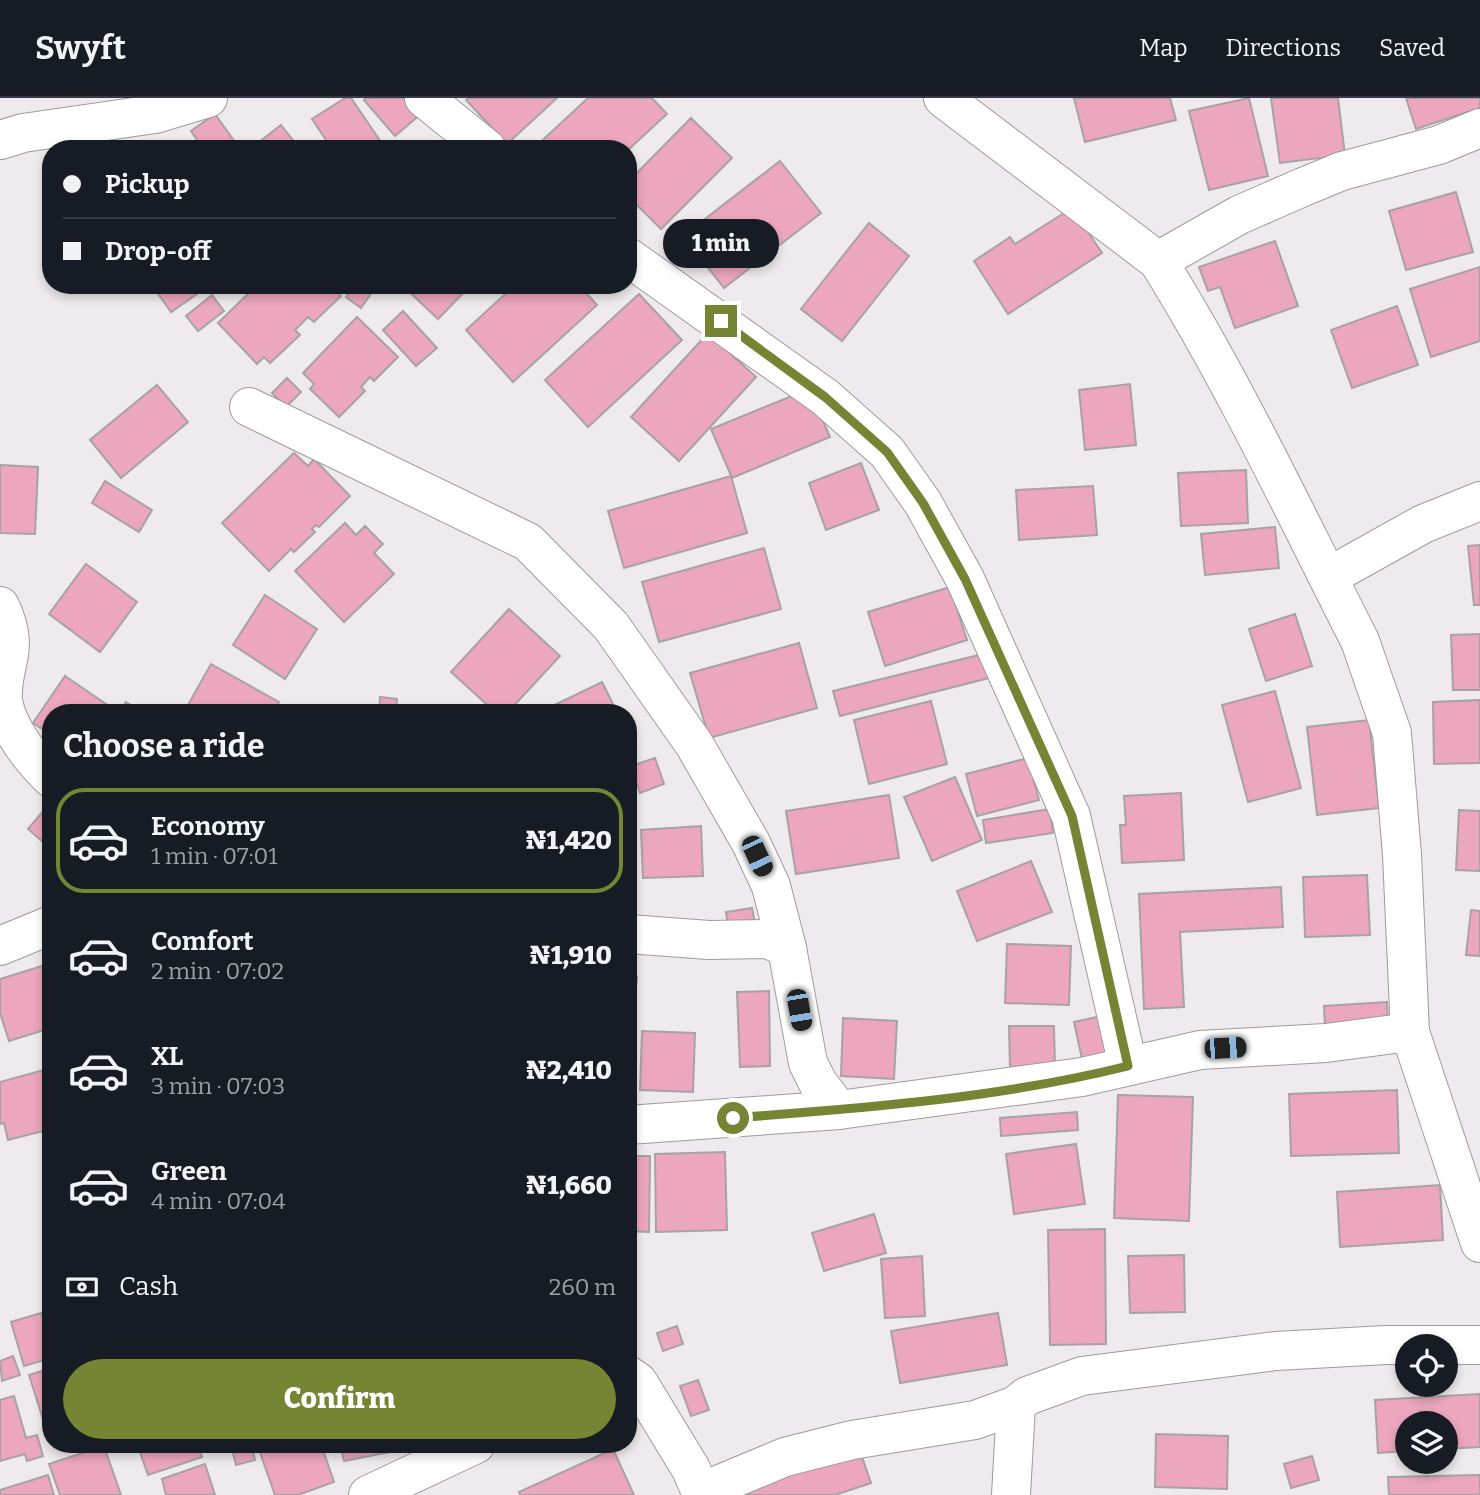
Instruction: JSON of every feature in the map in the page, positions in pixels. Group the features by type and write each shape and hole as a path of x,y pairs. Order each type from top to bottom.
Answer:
{"street":[{"path":"0,140 23,133 155,114 208,98"},
{"path":"424,98 476,140"},
{"path":"943,98 1158,261 1195,321 1248,420 1360,641 1392,733 1402,855 1410,1032 1480,1243"},
{"path":"1158,261 1239,215 1303,187 1342,171 1439,145 1480,128"},
{"path":"637,263 825,397 887,452 923,503 965,579 1072,816 1128,1066"},
{"path":"249,407 528,542 611,626 694,744 751,843 771,886 787,948 808,1063 818,1083 839,1110"},
{"path":"1328,577 1423,524 1480,501"},
{"path":"0,606 7,620 11,643 3,700 26,749 42,768"},
{"path":"0,946 42,929"},
{"path":"637,935 709,940 768,939 787,948"},
{"path":"637,1124 839,1110 1068,1079 1200,1049 1326,1043 1410,1032"},
{"path":"637,1381 691,1469 701,1494 785,1457 852,1440 975,1420 1016,1405 1027,1396 1082,1376 1276,1351 1386,1345 1480,1345"},
{"path":"1011,1495 1016,1405"},
{"path":"368,1495 456,1453"}],"building":[{"path":"345,98 351,98 380,140 326,140 312,119"},
{"path":"407,98 421,114 395,136 364,100"},
{"path":"557,98 511,140 503,140 466,100"},
{"path":"588,98 652,98 667,114 637,142 543,140"},
{"path":"1074,98 1170,98 1176,120 1085,142"},
{"path":"1249,98 1268,176 1209,190 1189,111"},
{"path":"1271,98 1338,98 1345,155 1280,163"},
{"path":"1406,98 1480,98 1480,108 1416,129"},
{"path":"215,114 234,140 197,140 191,131"},
{"path":"691,118 732,158 661,229 637,205 637,173"},
{"path":"281,125 293,140 262,140"},
{"path":"780,161 821,213 724,288 683,236"},
{"path":"1456,192 1473,252 1406,270 1389,211"},
{"path":"1072,208 1102,253 1008,314 974,261 1010,237 1015,244"},
{"path":"869,223 909,256 842,341 801,309"},
{"path":"1275,241 1298,306 1235,328 1220,287 1208,291 1199,267"},
{"path":"1480,267 1480,341 1431,357 1410,289"},
{"path":"158,294 197,294 171,312"},
{"path":"248,294 341,296 314,322 308,317 295,330 300,335 270,363 264,357 257,364 218,323"},
{"path":"348,294 371,294 361,308 346,297"},
{"path":"412,294 462,294 438,319"},
{"path":"505,294 587,294 597,305 513,382 466,330"},
{"path":"639,294 682,340 588,427 545,380"},
{"path":"212,295 224,311 198,331 186,316"},
{"path":"1397,306 1418,365 1352,388 1331,330"},
{"path":"403,311 437,348 416,366 383,330"},
{"path":"357,317 398,357 374,381 370,377 361,387 365,391 339,417 310,389 314,384 303,373"},
{"path":"708,333 756,377 679,461 631,417"},
{"path":"287,378 301,392 286,407 272,393"},
{"path":"1130,384 1136,445 1085,450 1079,390"},
{"path":"157,385 188,422 121,478 90,440"},
{"path":"809,389 830,437 732,478 711,429"},
{"path":"294,453 308,466 314,459 350,496 319,527 316,525 312,529 315,532 294,552 291,549 269,571 222,523"},
{"path":"861,463 879,510 826,530 809,483"},
{"path":"0,465 38,467 35,534 0,533"},
{"path":"1246,470 1248,523 1181,526 1178,473"},
{"path":"731,476 747,533 624,568 608,511"},
{"path":"105,481 152,510 139,532 92,503"},
{"path":"1093,486 1097,535 1019,540 1016,490"},
{"path":"345,523 356,535 365,526 383,544 374,553 394,574 344,622 295,571"},
{"path":"1275,527 1279,568 1205,575 1201,534"},
{"path":"1480,545 1480,605 1474,605 1468,546"},
{"path":"764,548 781,609 659,642 642,582"},
{"path":"86,564 137,602 100,652 49,614"},
{"path":"950,587 967,640 885,666 868,612"},
{"path":"265,595 317,629 285,679 233,645"},
{"path":"509,609 560,656 515,704 486,704 451,672"},
{"path":"1295,614 1312,666 1266,681 1249,629"},
{"path":"1480,634 1480,690 1453,690 1451,635"},
{"path":"799,643 817,708 709,738 690,673"},
{"path":"987,653 993,677 840,716 833,691"},
{"path":"211,664 279,702 278,704 188,704"},
{"path":"65,676 106,704 46,704"},
{"path":"602,682 613,704 557,704"},
{"path":"1275,691 1301,788 1248,802 1222,705"},
{"path":"380,697 397,699 397,704 380,704"},
{"path":"1480,700 1480,763 1434,764 1433,702"},
{"path":"931,701 947,764 869,784 854,720"},
{"path":"42,710 42,729 33,723"},
{"path":"1369,720 1379,808 1317,815 1307,727"},
{"path":"655,758 664,784 640,793 637,764"},
{"path":"1028,758 1039,800 977,816 966,774"},
{"path":"955,777 982,840 932,861 904,797"},
{"path":"1181,793 1184,860 1122,863 1120,825 1126,825 1124,796"},
{"path":"889,795 899,858 796,874 786,811"},
{"path":"1050,809 1053,833 986,843 983,820"},
{"path":"1459,810 1480,811 1480,871 1456,870"},
{"path":"42,813 42,841 28,829"},
{"path":"701,826 703,876 643,878 641,830"},
{"path":"1031,861 1052,912 977,941 957,891"},
{"path":"1367,875 1370,935 1305,937 1303,877"},
{"path":"1281,887 1283,927 1180,932 1184,1007 1144,1009 1139,894"},
{"path":"752,908 756,928 729,932 726,912"},
{"path":"1471,910 1480,911 1480,956 1466,955"},
{"path":"1007,944 1071,946 1069,1005 1005,1003"},
{"path":"42,966 42,1031 9,1041 0,1013 0,979"},
{"path":"769,991 770,1066 740,1067 737,992"},
{"path":"1387,1002 1388,1024 1325,1028 1324,1006"},
{"path":"1101,1016 1109,1052 1082,1059 1074,1022"},
{"path":"843,1018 897,1021 894,1079 841,1076"},
{"path":"1009,1026 1054,1026 1055,1068 1010,1068"},
{"path":"642,1031 695,1033 693,1092 640,1090"},
{"path":"42,1070 42,1131 8,1140 4,1123 0,1124 0,1082"},
{"path":"1397,1090 1399,1153 1291,1156 1289,1094"},
{"path":"1118,1095 1193,1097 1189,1221 1114,1218"},
{"path":"1077,1112 1078,1130 1001,1136 1000,1118"},
{"path":"1076,1144 1085,1204 1014,1214 1006,1154"},
{"path":"725,1152 727,1230 656,1232 655,1154"},
{"path":"637,1156 650,1156 649,1232 637,1231"},
{"path":"1440,1185 1443,1240 1340,1247 1337,1192"},
{"path":"874,1214 886,1253 824,1271 812,1233"},
{"path":"1105,1229 1106,1344 1050,1345 1048,1230"},
{"path":"1184,1255 1185,1312 1130,1313 1128,1256"},
{"path":"922,1256 925,1316 885,1318 881,1259"},
{"path":"41,1313 42,1361 24,1366 11,1322"},
{"path":"998,1313 1007,1365 900,1383 891,1331"},
{"path":"677,1326 683,1344 663,1351 657,1333"},
{"path":"13,1356 20,1375 2,1381 0,1361"},
{"path":"42,1371 42,1416 29,1375"},
{"path":"698,1380 709,1410 691,1416 680,1386"},
{"path":"1480,1394 1480,1447 1458,1448 1458,1411 1395,1411 1395,1452 1378,1453 1375,1400"},
{"path":"14,1396 26,1438 37,1435 43,1456 27,1461 25,1454 0,1461 0,1400"},
{"path":"1156,1434 1228,1436 1227,1489 1155,1487"},
{"path":"858,1445 871,1483 835,1495 740,1495"},
{"path":"83,1453 106,1453 121,1495 60,1495 49,1464"},
{"path":"140,1453 201,1453 202,1457 148,1475"},
{"path":"233,1453 253,1453 255,1460 236,1465"},
{"path":"260,1453 324,1453 334,1482 298,1495 275,1495"},
{"path":"342,1453 385,1453 344,1461"},
{"path":"604,1453 615,1453 634,1495 520,1495 519,1492"},
{"path":"1312,1456 1319,1480 1291,1488 1284,1464"},
{"path":"205,1464 215,1495 166,1495 162,1479"},
{"path":"48,1475 54,1495 0,1495 0,1490"},
{"path":"1480,1475 1480,1495 1389,1495 1388,1477"}],"route":[{"path":"721,321 825,397 887,452 923,503 965,579 1072,816 1128,1066 1082,1077 960,1095 839,1110 733,1118"}]}
